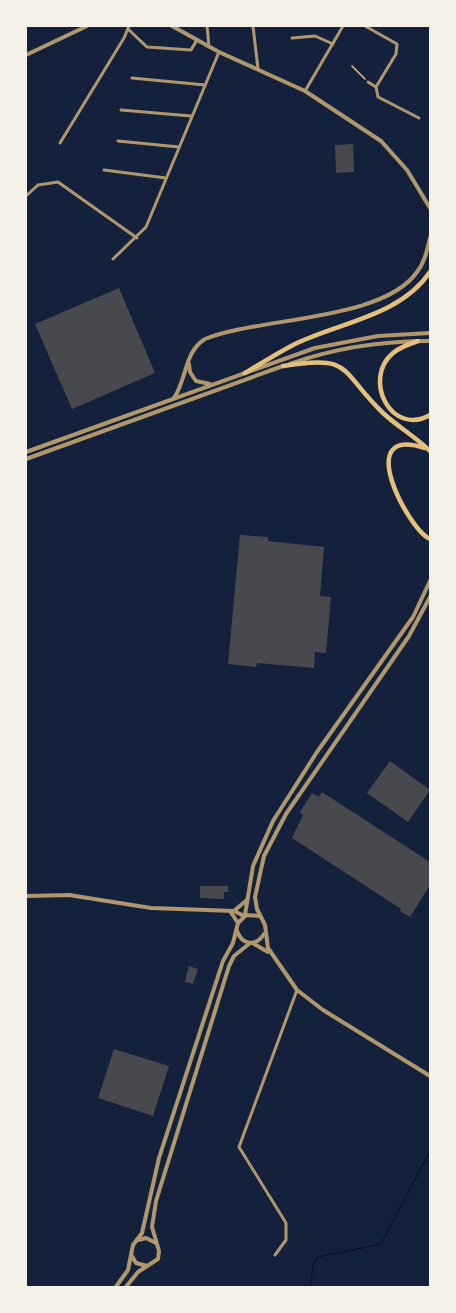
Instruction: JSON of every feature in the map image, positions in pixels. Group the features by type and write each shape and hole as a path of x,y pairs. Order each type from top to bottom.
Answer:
{"highway":[{"path":"245,374 298,343 395,304 418,288 430,272"},
{"path":"418,341 392,354 382,369 380,384 387,406 393,414 413,420 430,415"},
{"path":"283,366 322,360 340,367 353,376 381,411 430,450"},
{"path":"430,450 411,445 400,446 389,457 387,469 419,531 430,539"}],"street":[{"path":"26,55 87,26"},
{"path":"172,26 219,52 305,91 381,141 407,170 430,208"},
{"path":"207,26 209,47"},
{"path":"253,26 258,69"},
{"path":"305,91 343,26"},
{"path":"365,26 397,44 396,54 376,87"},
{"path":"60,143 129,27 147,47 191,50 197,40"},
{"path":"292,38 315,36 333,44"},
{"path":"113,259 146,227 219,52"},
{"path":"132,78 205,85"},
{"path":"368,81 376,87 378,97 419,118"},
{"path":"121,110 191,116"},
{"path":"118,141 178,147"},
{"path":"104,170 166,178"},
{"path":"26,196 38,184 58,182 137,238"},
{"path":"174,398 180,388 189,359 199,342 213,335 371,303 389,295 410,281 418,271 430,238"},
{"path":"26,452 315,348 350,340 430,333"},
{"path":"26,459 324,352 365,343 430,341"},
{"path":"189,359 190,372 196,381 217,383"},
{"path":"244,916 253,866 268,832 351,705 413,617 430,581"},
{"path":"271,955 255,897 258,873 269,843 309,778 409,636 430,597"},
{"path":"26,896 69,895 151,908 231,911 244,916"},
{"path":"231,911 244,905 248,896"},
{"path":"115,1287 128,1270 131,1252 142,1233 159,1158 220,971 237,930 238,922 231,911"},
{"path":"238,922 244,916 252,914 262,919"},
{"path":"125,1287 138,1272 158,1259 159,1251 153,1234 153,1215 167,1161 229,966 238,952 260,940 265,929"},
{"path":"237,930 242,940 262,946 297,990 323,1011 430,1076"},
{"path":"275,1255 286,1240 288,1232 286,1223 238,1147 297,990"},
{"path":"135,1242 146,1238 156,1243"},
{"path":"131,1252 136,1263 148,1266"}],"path":[{"path":"352,66 368,81"}],"building":[{"path":"353,144 354,172 336,173 335,145"},
{"path":"119,288 155,373 72,409 35,324"},
{"path":"240,535 268,537 268,541 324,547 320,596 331,597 326,653 315,652 314,668 257,663 256,667 228,664"},
{"path":"390,761 430,790 408,822 367,793"},
{"path":"322,792 430,862 430,885 410,917 292,838 303,815 300,812 312,793 319,797"},
{"path":"200,886 228,886 228,892 224,892 224,899 200,898"},
{"path":"189,966 198,969 193,984 185,982"},
{"path":"114,1049 169,1066 153,1116 98,1098"}],"waterway":[{"path":"310,1288 313,1266 318,1257 381,1244 430,1151"}]}
